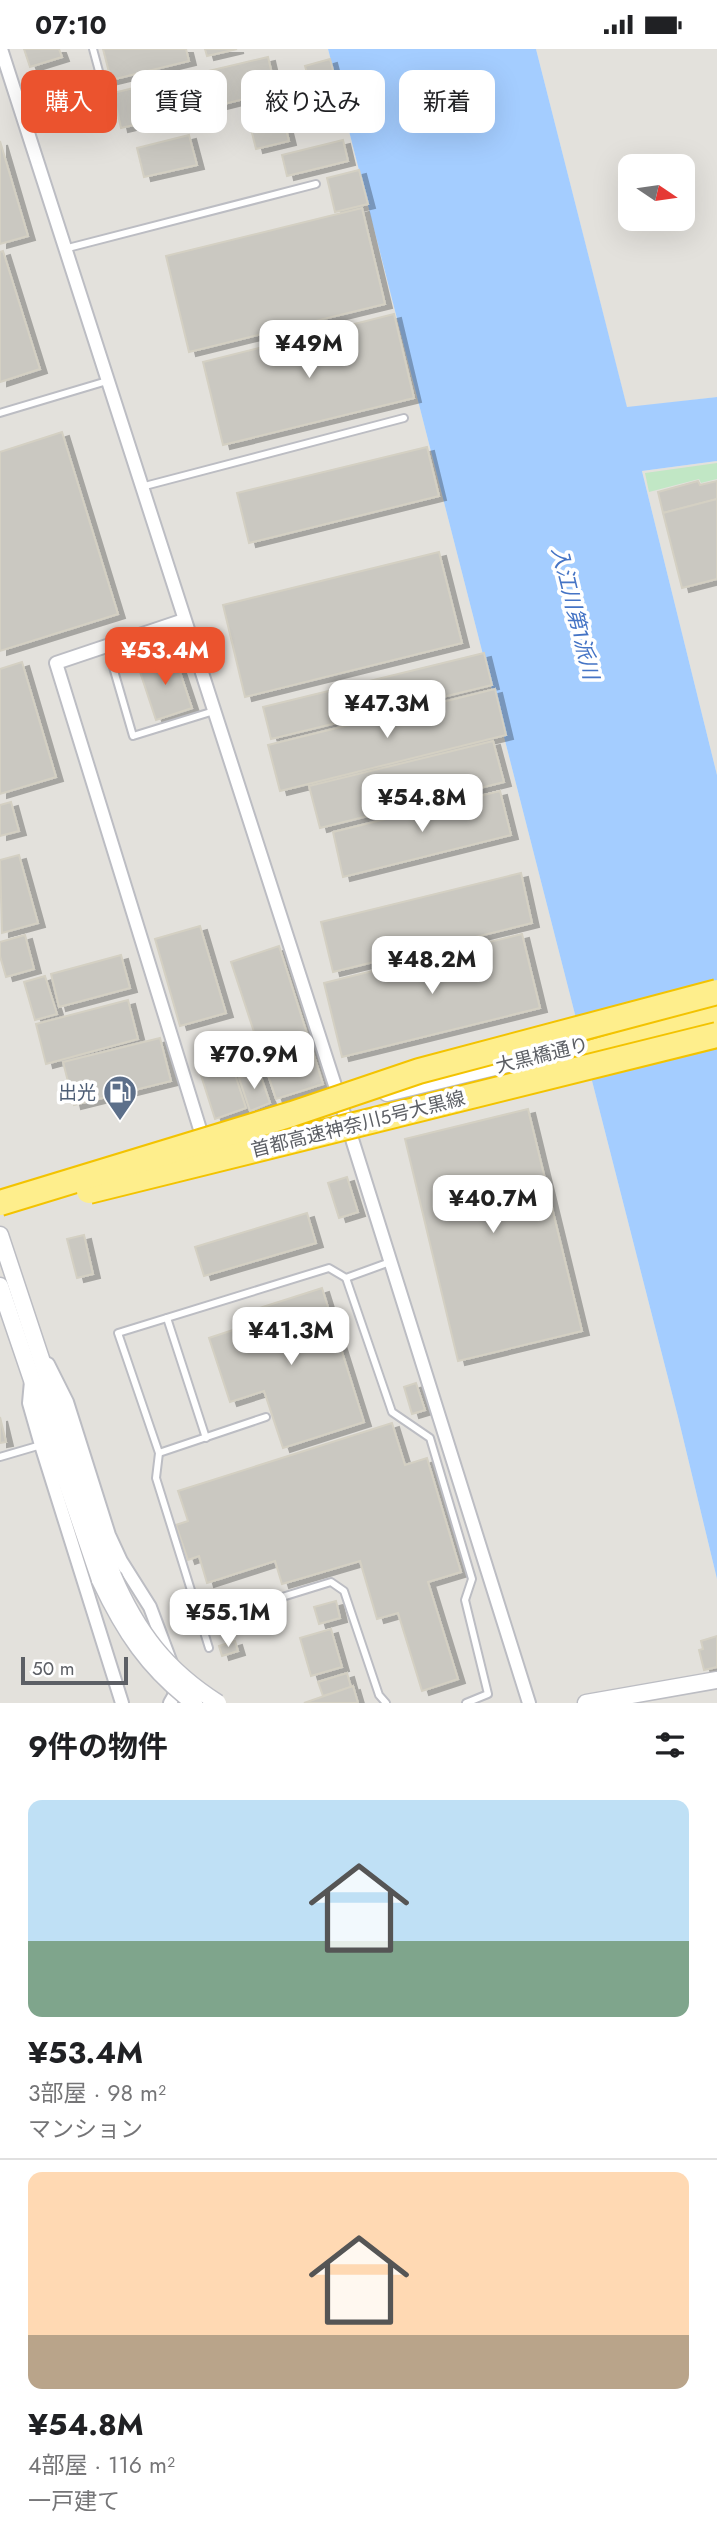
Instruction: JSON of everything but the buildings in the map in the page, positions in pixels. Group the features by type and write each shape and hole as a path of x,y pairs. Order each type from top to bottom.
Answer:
{"highway":[{"path":"0,1204 292,1114 419,1071 717,992"},
{"path":"512,1076 717,1013"},
{"path":"512,1076 717,1026"},
{"name":"首都高速神奈川5号大黒線","path":"0,1216 113,1185 717,1034"},
{"name":"首都高速神奈川5号大黒線","path":"0,1204 512,1076"}],"street":[{"path":"1,49 341,1104 529,1703"},
{"path":"184,620 56,663 203,1139"},
{"name":"大黒橋通り","path":"0,1192 341,1104 717,1013"},
{"name":"大黒橋通り","path":"0,1210 500,1090 717,1034"},
{"path":"0,1235 107,1578 159,1655 185,1679 218,1703"},
{"path":"0,1286 124,1628 155,1669 194,1703"},
{"path":"34,1340 67,1402 109,1535 121,1561 150,1607 162,1635 175,1673 174,1696 170,1703"},
{"path":"31,1374 29,1403 122,1703"},
{"path":"586,1703 717,1680"},
{"path":"641,1703 717,1690"}],"lane":[{"path":"93,49 99,70"},
{"path":"64,249 316,184"},
{"path":"0,413 107,381"},
{"path":"141,487 404,418"},
{"path":"191,642 113,667 133,736 214,711"},
{"path":"346,1277 390,1262"},
{"path":"209,1648 156,1478 159,1453 118,1333 329,1268 346,1277 392,1412 430,1438 472,1579 465,1600 488,1694 467,1703"},
{"path":"167,1318 206,1438"},
{"path":"159,1453 266,1417"},
{"path":"0,1457 41,1445"},
{"path":"201,1622 331,1582 344,1591 379,1695 386,1703"}],"shaded area":[{"path":"0,49 328,49 333,70 241,70 241,133 349,133 678,1417 717,1579 717,1703 0,1703"},
{"path":"536,49 717,49 717,397 627,408"},
{"path":"717,461 717,775 642,471"}],"green space":[{"path":"717,463 717,479 701,483 699,479 649,492 645,473"}],"water":[{"name":"入江川第1派川","path":"328,49 536,49 627,407 717,397 717,461 642,471 717,775 717,1579 678,1417 349,133 385,133 385,70 333,70"}],"place":[{"name":"出光","path":"120,1122"}]}
